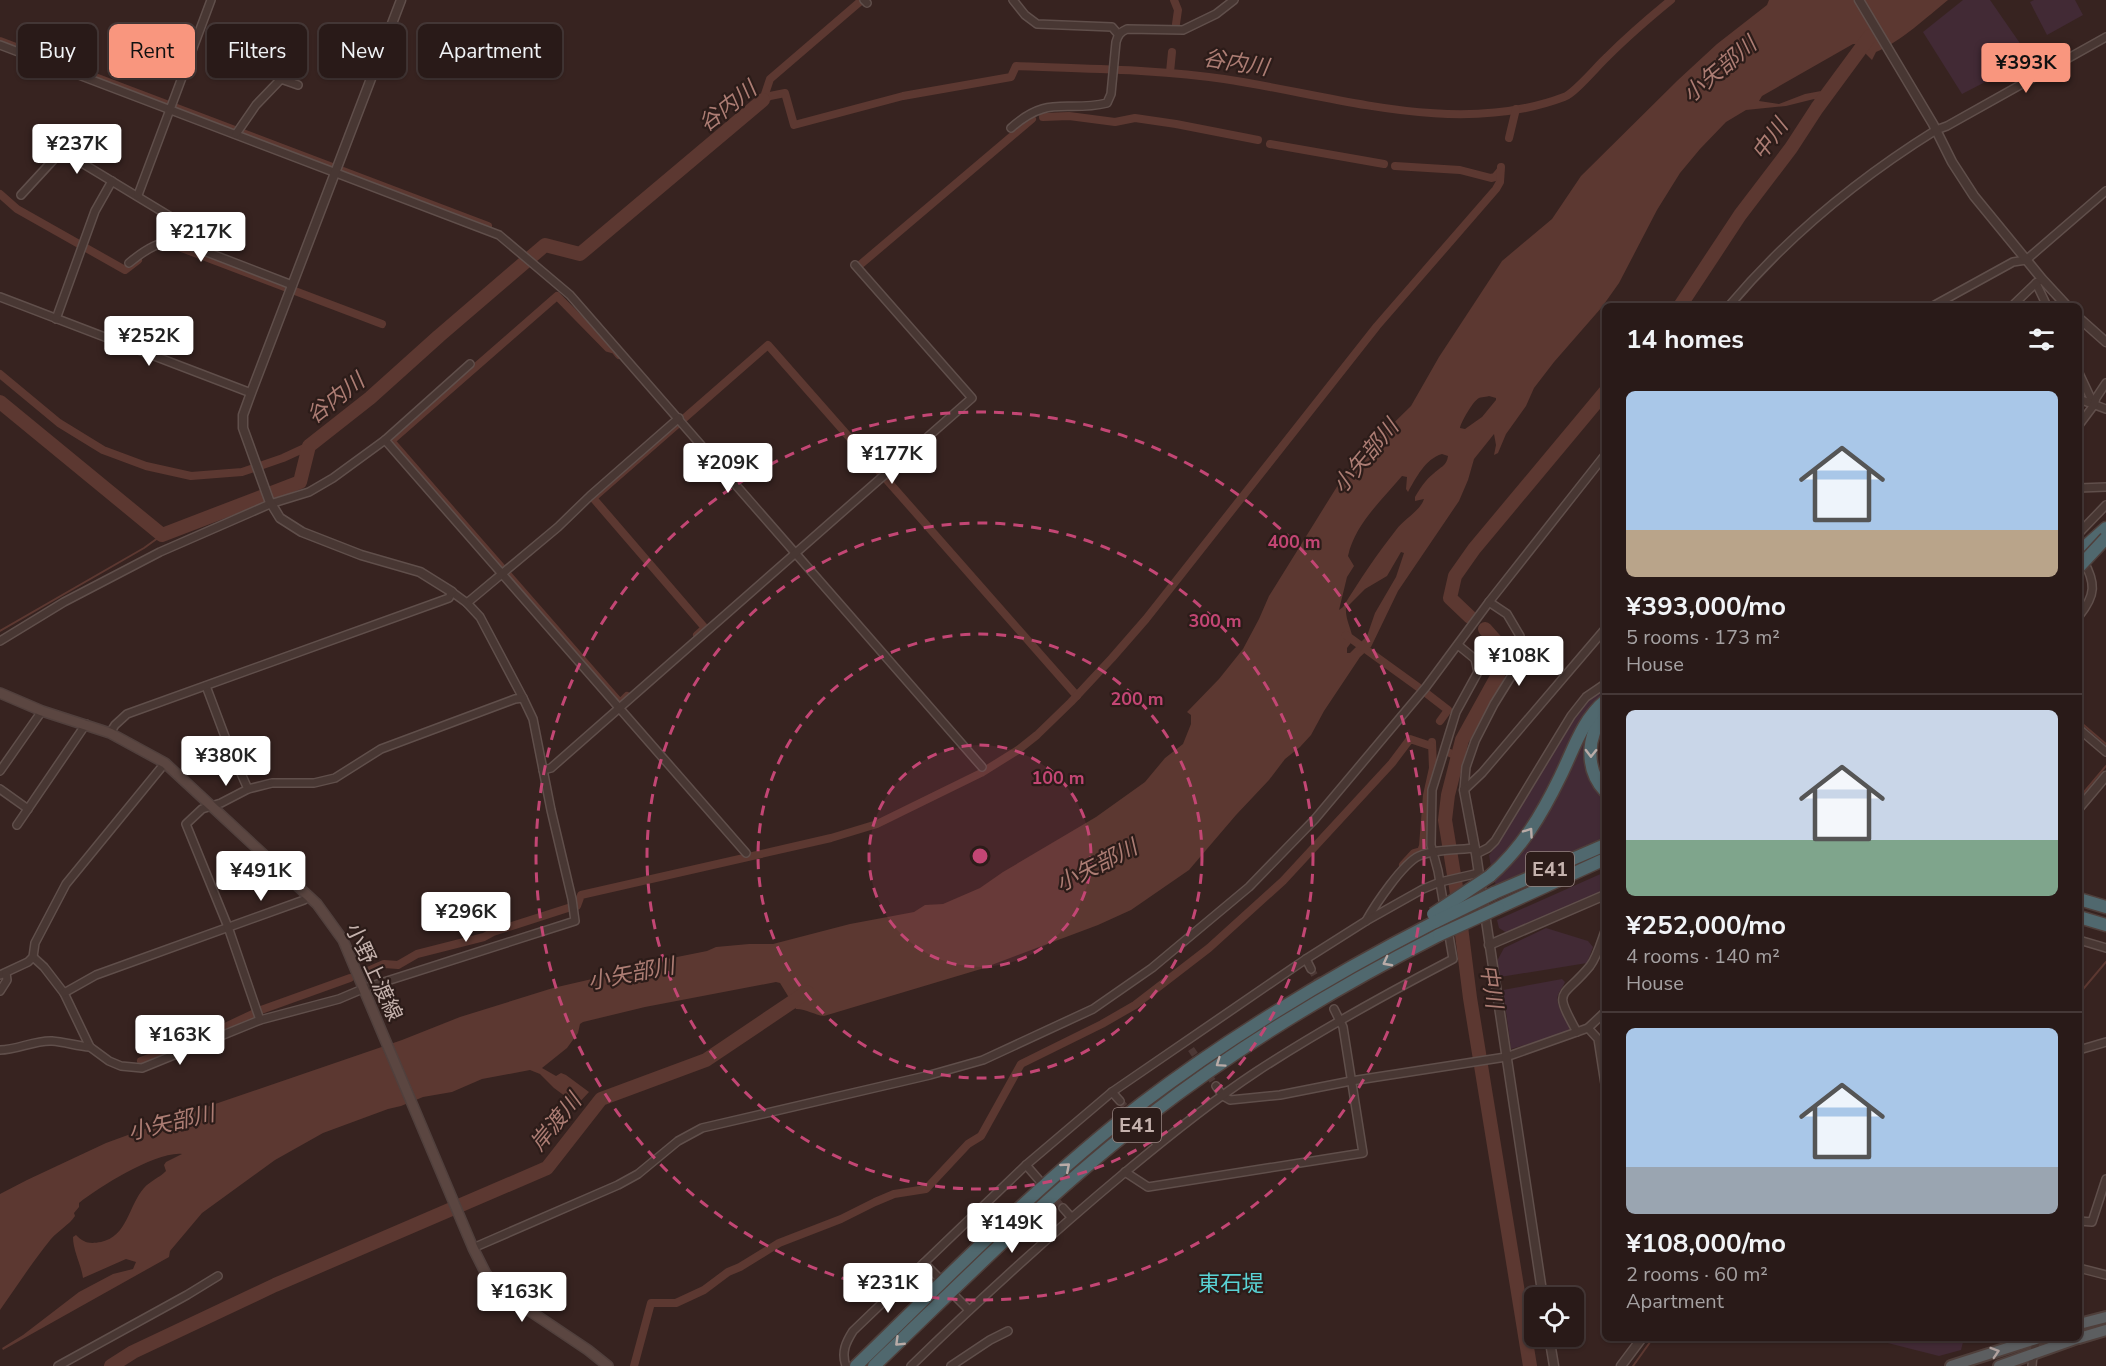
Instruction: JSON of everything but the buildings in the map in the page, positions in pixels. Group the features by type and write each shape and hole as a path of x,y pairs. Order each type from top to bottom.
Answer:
{"highway":[{"path":"2082,549 2106,528"},
{"path":"2082,559 2106,537"},
{"path":"2082,564 2106,537"},
{"path":"1434,918 1484,874 1510,857 1532,829 1551,796 1586,723 1602,704"},
{"path":"1602,720 1593,736 1590,756 1595,778 1602,787"},
{"name":"E41","path":"856,1366 987,1239 1093,1144 1191,1067 1367,952 1434,918 1602,846"},
{"name":"E41","path":"874,1366 1050,1198 1148,1116 1208,1072 1346,984 1439,935 1602,862"},
{"path":"2082,900 2106,907"},
{"path":"2082,906 2106,913"},
{"path":"2082,918 2106,925"},
{"path":"2082,1323 2106,1317"},
{"path":"2082,1337 2106,1330"},
{"path":"1951,1366 2029,1341"},
{"path":"1999,1366 2033,1360 2072,1341"}],"main road":[{"name":"小野上渡線","path":"0,693 42,711 110,733 165,763 317,904 343,940 365,988 473,1248 486,1274 506,1295 608,1366"}],"street":[{"path":"138,195 211,0"},
{"path":"0,1050 12,1050 51,1041 90,1047 121,1066 142,1068 258,1014 339,999 365,988 574,921 572,899 533,719 480,618 467,603 420,572 361,555 302,532 280,518 269,502 243,428 243,415 251,393 401,0"},
{"path":"1011,128 1023,117 1049,106 1091,107 1107,103 1111,94 1117,38 1112,27 1037,24 1025,15 1013,0"},
{"path":"1117,38 1127,29 1183,30 1216,14 1234,0"},
{"path":"1859,0 1934,127 1952,162 1974,196 2026,260 2039,281 2046,303"},
{"path":"1732,303 1827,207 1934,127 1947,126 2010,88 2106,36"},
{"path":"0,45 499,235 509,242 570,295 982,767"},
{"path":"236,134 256,105 281,79 298,85"},
{"path":"21,195 56,157 63,155 72,157 171,217 183,240 191,246 292,285"},
{"path":"56,319 95,211 112,181"},
{"path":"1938,303 2013,262 2026,260 2106,191"},
{"path":"129,263 156,244 166,240 183,240"},
{"path":"543,770 551,768 972,398 855,265"},
{"path":"2015,303 2039,281"},
{"path":"2039,281 2064,303"},
{"path":"0,297 251,393"},
{"path":"2082,321 2106,342"},
{"path":"0,641 64,602 160,552 269,502 309,492 385,440 470,364"},
{"path":"2082,379 2094,405"},
{"path":"2082,421 2106,383"},
{"path":"2082,400 2106,409"},
{"path":"467,603 558,527 679,418"},
{"path":"385,440 746,853"},
{"path":"473,1248 618,1185 638,1174 678,1141 702,1128 930,1075 982,1060 1093,1009 1152,968 1249,887 1315,819 1377,748 1602,459"},
{"path":"2082,488 2106,487"},
{"path":"2082,530 2106,506"},
{"path":"2082,557 2089,570 2092,588 2091,601 2082,612"},
{"path":"110,733 127,714 449,598 452,592"},
{"path":"1489,602 1507,614 1520,636 1517,667 1475,741 1466,767 1464,790 1475,851 1484,874 1489,945 1541,1287"},
{"path":"1464,790 1482,773 1602,633"},
{"path":"911,1366 1071,1217 1157,1144 1255,1073 1340,1019 1453,959 1437,852 1431,845 1432,790 1456,712 1478,672 1475,659 1458,645"},
{"path":"206,686 248,789"},
{"path":"1366,921 1401,872 1418,856 1456,850 1475,851 1488,848 1495,842 1571,716 1586,697 1602,686"},
{"path":"258,1014 228,927 208,883 186,824 202,809 248,789 272,783 314,783 334,778 381,749 514,699 523,698"},
{"path":"0,771 42,711"},
{"path":"17,825 86,724"},
{"path":"2082,732 2106,752"},
{"path":"0,991 7,980 3,974 28,962 33,957 35,943 66,884 165,763"},
{"path":"2082,804 2106,776"},
{"path":"0,789 28,809"},
{"path":"846,1366 844,1345 853,1331 1026,1165 1112,1092 1185,1040 1366,921 1442,881 1484,874"},
{"path":"1489,945 1602,896"},
{"path":"64,993 96,975 304,900"},
{"path":"1577,1032 1563,1007 1562,999 1566,989 1591,965 1602,938"},
{"path":"2082,941 2106,948"},
{"path":"33,957 44,967 64,993 90,1047"},
{"path":"1306,959 1311,969"},
{"path":"1125,1172 1148,1187 1363,1153 1340,1019 1334,1009"},
{"path":"1216,1086 1223,1096 1230,1100 1280,1095 1351,1081 1506,1057 1588,1028 1602,1015"},
{"path":"1588,1028 1598,1039 1602,1065"},
{"path":"1185,1040 1191,1049"},
{"path":"2082,1049 2106,1042"},
{"path":"1112,1092 1120,1101"},
{"path":"1149,1135 1157,1144"},
{"path":"1026,1165 1039,1180"},
{"path":"2082,1221 2092,1222 2106,1179"},
{"path":"1063,1208 1071,1217"},
{"path":"924,1263 938,1277"},
{"path":"2082,1269 2106,1275"},
{"path":"58,1366 188,1295 218,1276"},
{"path":"956,1297 969,1310"},
{"path":"951,1366 1008,1331"},
{"path":"1621,1366 1640,1341"},
{"path":"2033,1360 2037,1341"},
{"path":"1551,1347 1554,1366"}],"shaded area":[{"path":"1963,0 1990,0 2026,52 2025,59 2020,64 1962,94 1923,32"},
{"path":"2034,0 2075,0 2083,15 2047,35 2030,2"},
{"path":"1602,690 1602,700 1571,743 1525,827 1504,855 1491,867 1489,855 1529,786 1560,736 1591,698"},
{"path":"1591,728 1586,748 1585,766 1591,781 1602,794 1602,838 1496,885 1493,879 1497,878 1519,855 1541,825"},
{"path":"1602,873 1602,891 1507,933 1499,928 1497,920"},
{"path":"1546,928 1588,941 1593,947 1587,963 1500,977 1497,961 1504,948"},
{"path":"1562,979 1565,982 1557,999 1570,1028 1566,1033 1511,1049 1503,990"},
{"path":"1880,1341 1963,1341 1961,1350 1939,1356"}],"water":[{"name":"小矢部川","path":"1769,0 1948,0 1904,36 1876,52 1872,60 1856,44 1853,44 1762,96 1759,101 1779,104 1805,94 1821,91 1816,100 1746,110 1726,122 1700,149 1680,173 1657,210 1619,283 1605,303 1602,303 1602,307 1534,388 1526,406 1506,434 1498,453 1494,455 1496,445 1494,434 1474,459 1459,501 1398,591 1371,647 1360,657 1311,735 1285,759 1189,870 1131,910 1098,925 981,969 824,1016 796,1009 780,983 776,982 645,1007 583,1022 567,1048 542,1068 556,1076 561,1073 566,1075 589,1092 577,1105 540,1074 530,1070 482,1079 452,1092 423,1097 323,1133 275,1160 202,1213 170,1251 169,1257 3,1350 2,1348 23,1335 79,1292 113,1274 133,1269 136,1262 126,1259 83,1278 73,1237 76,1235 84,1241 97,1243 117,1234 144,1188 166,1171 164,1165 166,1162 182,1154 158,1158 144,1164 100,1188 79,1203 74,1213 75,1216 51,1239 0,1310 0,1194 27,1180 106,1143 402,1040 460,1017 553,988 631,970 637,965 707,951 716,947 773,944 850,924 914,912 925,905 943,904 980,888 1096,817 1145,782 1165,758 1183,744 1191,724 1191,715 1187,712 1219,679 1243,649 1269,596 1338,485 1357,459 1411,406 1439,357 1502,261 1552,219 1581,176 1717,44 1767,5","holes":["1489,396 1496,398 1482,417 1465,429 1460,428 1477,400","1442,454 1448,456 1445,464 1428,479 1415,497 1415,501 1424,499 1422,503 1396,530 1339,610 1347,577 1354,566 1348,556 1363,523 1402,476 1407,477 1408,492 1422,470 1431,460","1401,552 1404,553 1396,577 1375,613 1367,636 1350,653 1347,653 1347,648 1353,640 1346,608 1365,589 1387,576"]}],"waterway":[{"path":"763,100 770,79 862,0"},
{"path":"1174,0 1178,10 1176,24"},
{"name":"谷内川","path":"763,100 785,93 794,125 903,96 1011,77 1016,66 1173,73 1224,79 1394,109 1438,114 1481,114 1523,109 1569,95 1622,42 1671,0"},
{"name":"中川","path":"1682,303 1740,215 1791,148 1817,108 1870,36"},
{"path":"0,41 488,226"},
{"path":"1170,72 1172,52"},
{"name":"谷内川","path":"0,402 162,535 300,482 309,446 370,398 545,245 580,254 763,100"},
{"path":"1509,138 1516,109"},
{"path":"1043,117 1069,116 1115,122 1135,118 1258,140"},
{"path":"861,264 1032,119"},
{"path":"1270,144 1384,164"},
{"path":"1395,166 1460,170 1491,178 1500,171"},
{"path":"577,906 581,895 831,838 877,824 981,773 1037,735 1071,702 1146,619 1377,326 1496,189 1500,182 1501,167"},
{"path":"0,194 17,209 125,270 138,260"},
{"path":"164,245 171,244 382,324"},
{"path":"619,355 615,350 608,348 557,296 391,441 620,703 627,696"},
{"path":"697,635 705,628 593,498 768,345 1077,696"},
{"path":"0,374 59,423 103,450 146,466 191,476 242,472 309,446"},
{"name":"中川","path":"1470,617 1450,598 1455,576 1474,549 1602,396"},
{"path":"0,631 144,548 162,535"},
{"name":"中川","path":"1485,629 1501,647 1502,661 1498,675 1462,740 1448,795 1445,820 1470,998 1530,1366"},
{"path":"1346,635 1418,687"},
{"path":"1426,693 1448,710 1440,721"},
{"path":"2082,724 2106,744"},
{"path":"634,1366 651,1303 676,1303 704,1290 728,1272 779,1243 841,1219 894,1194 926,1189 968,1144 981,1136 1021,1064 1135,1005 1209,948 1283,881 1392,763 1410,739 1431,746"},
{"path":"1403,865 1414,853 1421,851 1423,846 1427,795 1433,768 1432,742"},
{"path":"1450,753 1456,756"},
{"path":"2082,794 2106,766"},
{"path":"368,971 384,964 398,965 417,954 484,937 568,908"},
{"path":"2082,990 2106,962"},
{"path":"141,1061 206,1036 261,1010 350,978"},
{"name":"岸渡川","path":"111,1366 133,1352 275,1285 547,1168 601,1099 706,1060 807,992"},
{"path":"1633,1366 1651,1341"}],"tunnel":[{"path":"1311,969 1334,1009"},
{"path":"1191,1049 1216,1086"},
{"path":"1120,1101 1150,1135"},
{"path":"1042,1184 1063,1208"}],"district":[{"name":"東石堤","path":"1231,1283"}]}
